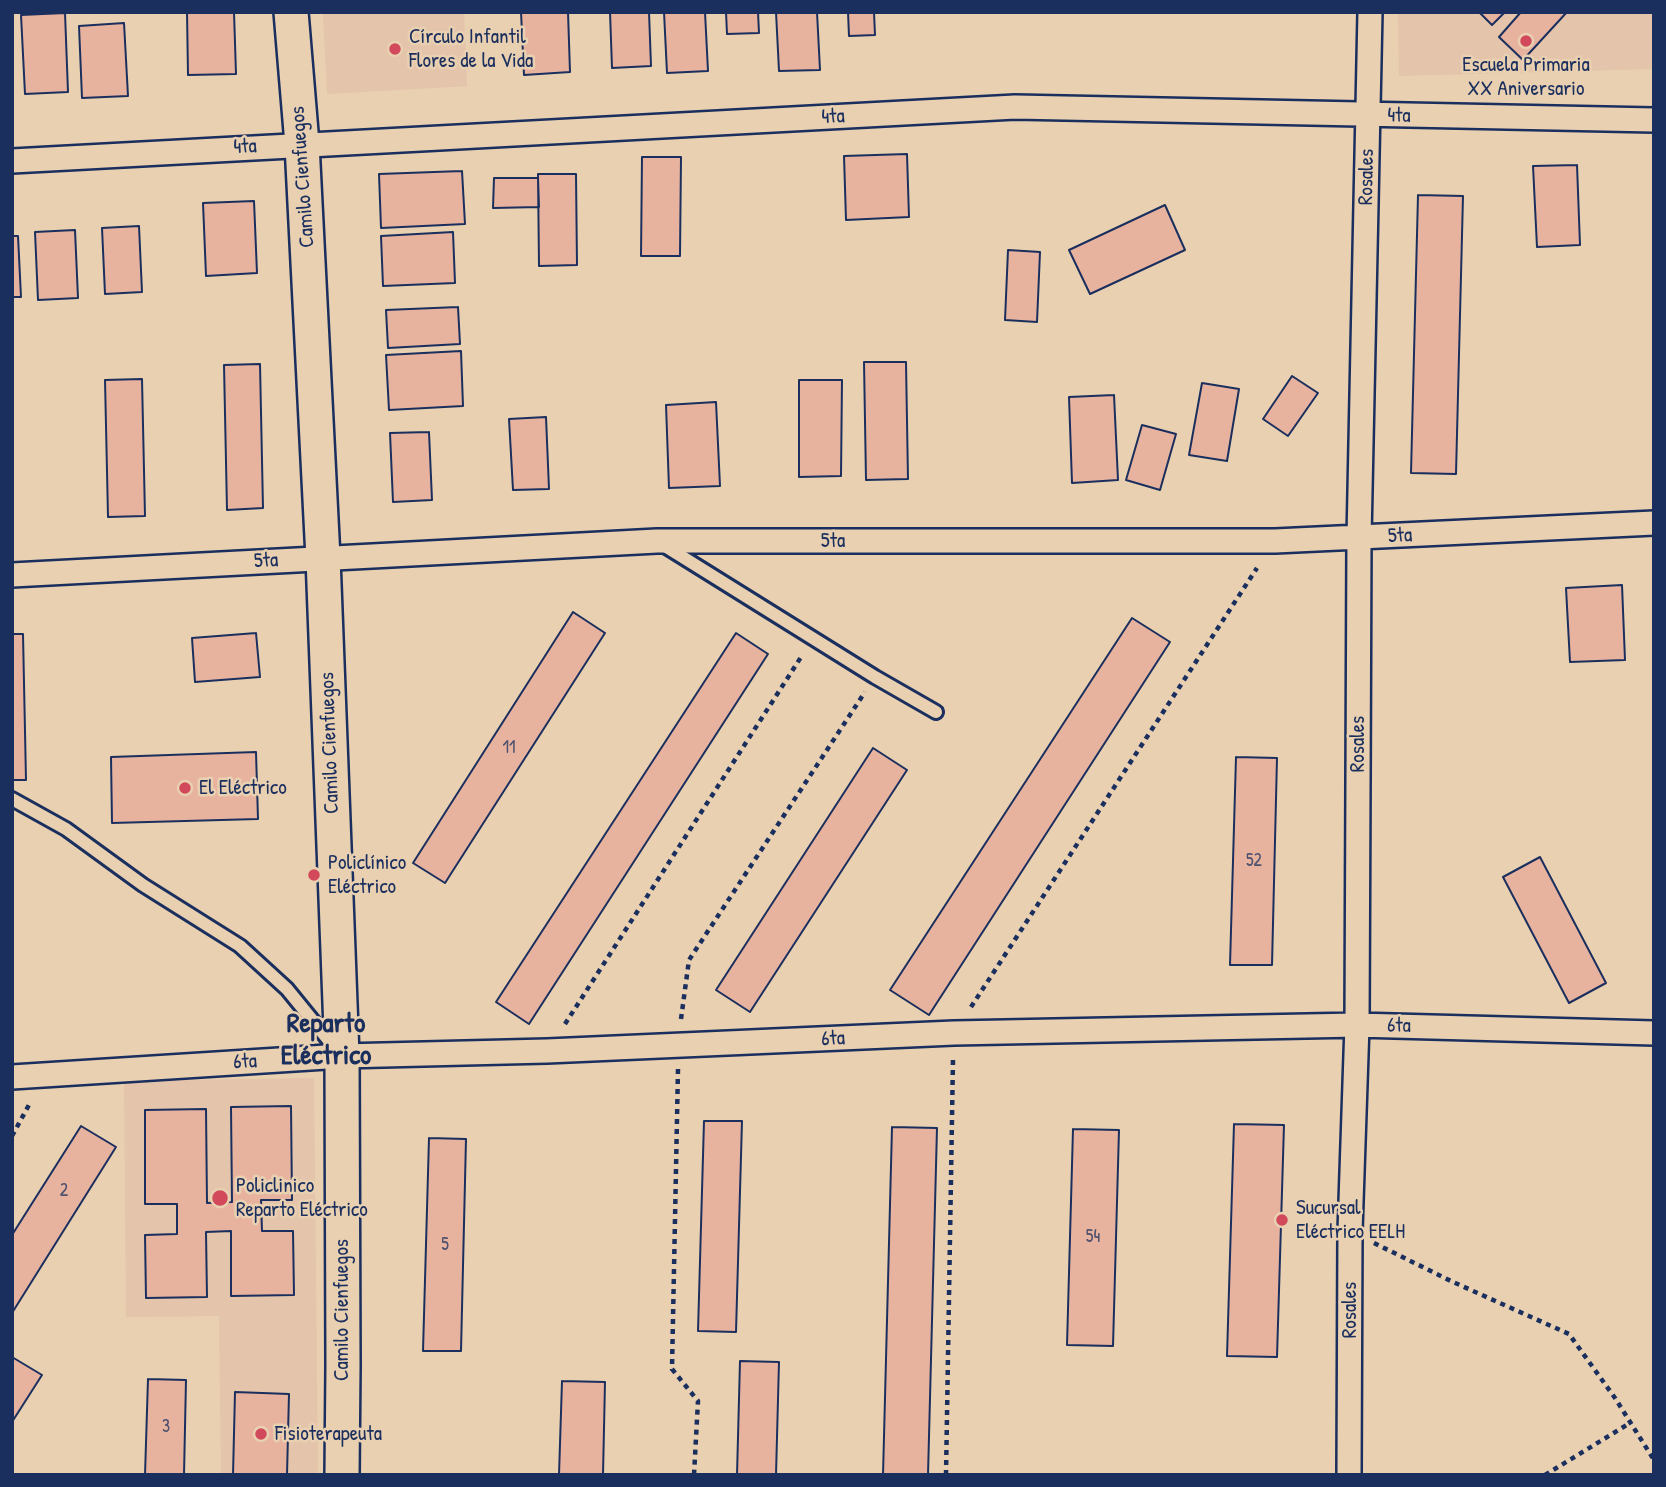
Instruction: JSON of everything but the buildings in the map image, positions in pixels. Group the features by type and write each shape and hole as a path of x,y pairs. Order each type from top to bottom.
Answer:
{"street":[{"name":"Camilo Cienfuegos","path":"291,12 302,144 323,558 342,1056 341,1475"},
{"name":"Rosales","path":"1349,1475 1350,1231 1357,1026 1359,538 1370,12"},
{"name":"4ta","path":"12,161 1015,107 1654,120"},
{"name":"5ta","path":"12,575 657,541 1275,541 1654,523"},
{"name":"6ta","path":"12,1077 342,1056 547,1051 954,1033 1357,1026 1654,1033"}],"lane":[{"path":"657,541 936,712"},
{"path":"12,799 66,830 143,885 240,946 288,989 342,1056"}],"path":[{"path":"946,1475 954,1033 1275,541"},
{"path":"547,1051 813,638"},
{"path":"1350,1231 1453,1282 1569,1334 1654,1460"},
{"path":"1545,1475 1630,1423"}],"shaded area":[{"name":"Círculo Infantil Flores de la Vida","path":"323,12 464,12 467,86 327,94"},
{"name":"Escuela Primaria XX Aniversario","path":"1398,12 1654,12 1654,69 1399,76"},
{"name":"Policlinico Reparto Eléctrico","path":"314,1078 318,1475 221,1475 219,1316 126,1317 124,1081"}],"place":[{"name":"Escuela Primaria XX Aniversario","path":"1526,41"},
{"name":"Círculo Infantil Flores de la Vida","path":"395,49"},
{"name":"El Eléctrico","path":"185,788"},
{"name":"Policlínico Eléctrico","path":"314,875"},
{"name":"Policlinico Reparto Eléctrico","path":"220,1198"},
{"name":"Sucursal Eléctrico EELH","path":"1282,1220"},
{"name":"Fisioterapeuta","path":"261,1434"}],"district":[{"name":"Reparto Eléctrico","path":"326,1041"}]}
